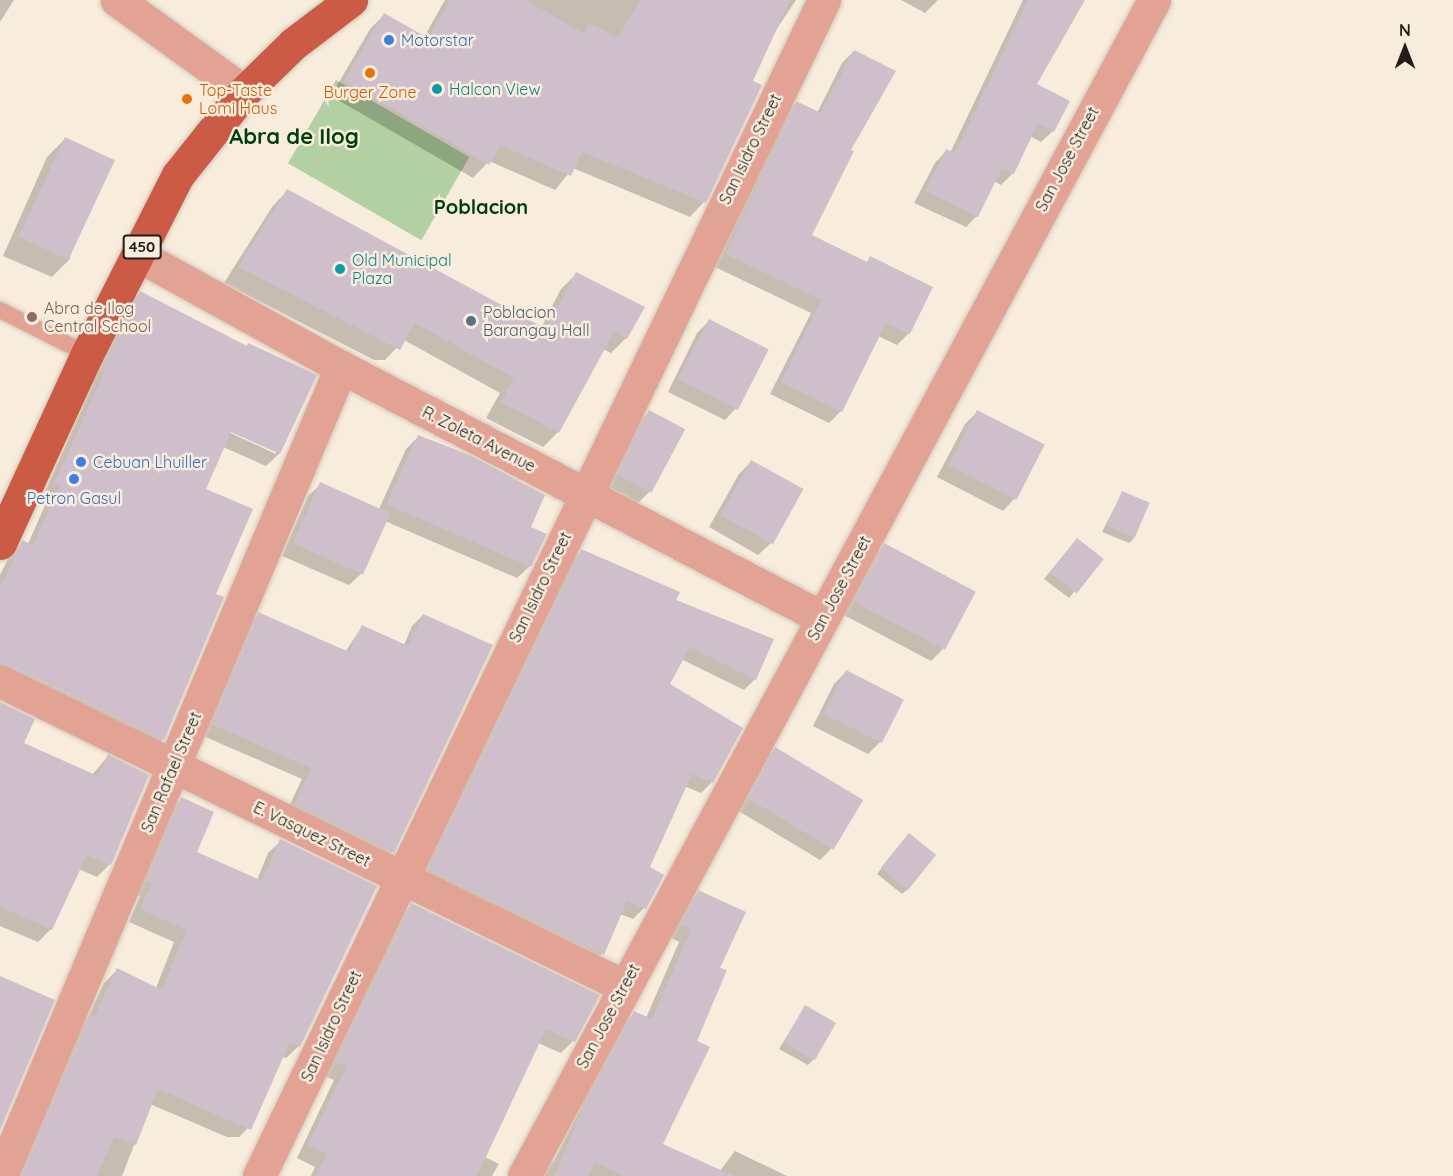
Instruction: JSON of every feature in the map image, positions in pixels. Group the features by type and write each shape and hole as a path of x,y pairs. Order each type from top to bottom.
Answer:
{"main road":[{"name":"450","path":"0,543 87,354 178,175 244,92 293,44 351,0"}],"street":[{"path":"117,0 244,92"},
{"name":"San Isidro Street","path":"260,1176 585,494 824,0"},
{"name":"San Jose Street","path":"524,1176 1154,0"},
{"name":"R. Zoleta Avenue","path":"138,255 341,367 823,618"},
{"name":"San Rafael Street","path":"1,1176 341,367"},
{"name":"E. Vasquez Street","path":"0,681 624,986"}],"lane":[{"path":"0,310 87,354"}],"green space":[{"path":"336,80 469,157 421,240 288,163"}],"building":[{"path":"450,0 526,0 584,34 589,23 618,38 640,0 790,0 753,81 762,85 706,203 582,152 571,176 500,145 489,165 344,81 384,13 428,38"},
{"path":"1028,0 1085,0 1037,84 1070,101 1054,132 1038,123 1014,174 1002,168 978,217 925,191 946,149 955,153"},
{"path":"854,50 896,71 851,150 854,151 812,235 867,262 870,256 933,287 910,334 886,323 842,412 781,382 821,300 726,254 796,101 821,113"},
{"path":"65,137 115,160 68,260 19,237"},
{"path":"287,189 546,329 576,272 645,307 627,339 614,332 559,433 501,402 514,378 415,323 400,350 238,267"},
{"path":"140,291 247,346 248,343 317,375 280,454 231,432 206,489 253,509 216,594 224,597 164,740 0,662 0,588 22,540 33,545 60,486 54,483 105,371 101,369"},
{"path":"709,319 769,349 738,410 678,380"},
{"path":"649,410 685,429 651,493 615,474"},
{"path":"977,410 1045,445 1017,500 949,465"},
{"path":"418,435 472,456 545,495 531,527 547,534 531,567 386,504"},
{"path":"751,460 803,489 773,544 720,515"},
{"path":"320,482 390,513 363,575 293,543"},
{"path":"1122,491 1150,503 1135,538 1107,526"},
{"path":"1077,538 1104,559 1077,594 1050,573"},
{"path":"884,543 976,592 945,650 853,601"},
{"path":"581,549 680,592 676,600 774,639 756,680 690,647 670,684 743,728 713,783 692,774 650,867 664,875 646,909 627,901 604,955 427,869"},
{"path":"258,612 349,652 362,625 408,646 423,614 493,645 394,853 295,804 311,768 211,724"},
{"path":"846,670 904,700 882,743 824,714"},
{"path":"0,702 35,719 24,743 98,776 108,754 149,775 111,865 87,855 52,930 0,907"},
{"path":"775,747 863,800 833,850 745,797"},
{"path":"181,797 214,812 197,852 262,881 280,839 377,886 300,1047 290,1042 251,1130 158,1089 136,1145 114,1137 97,1176 21,1176 89,1015 94,1017 117,968 162,990 186,930 140,909 152,883 146,880"},
{"path":"909,833 936,855 908,890 881,868"},
{"path":"698,890 746,912 720,968 727,970 697,1041 710,1047 663,1144 734,1176 625,1176 594,1163 589,1176 554,1176 588,1096 634,1011 652,1019 691,929 680,925"},
{"path":"411,903 600,995 575,1042 546,1029 477,1176 316,1176 327,1154 308,1145 346,1067 335,1062"},
{"path":"0,976 55,1000 0,1130"},
{"path":"805,1005 836,1023 815,1060 784,1042"}],"place":[{"name":"Motorstar","path":"389,40"},
{"name":"Burger Zone","path":"370,73"},
{"name":"Halcon View","path":"437,89"},
{"name":"Top-Taste Lomi Haus","path":"187,99"},
{"name":"Old Municipal Plaza","path":"340,269"},
{"name":"Abra de Ilog Central School","path":"32,317"},
{"name":"Poblacion Barangay Hall","path":"471,321"},
{"name":"Cebuan Lhuiller","path":"81,462"},
{"name":"Petron Gasul","path":"74,479"}],"district":[{"name":"Abra de Ilog","path":"294,137"},
{"name":"Poblacion","path":"481,206"}]}
